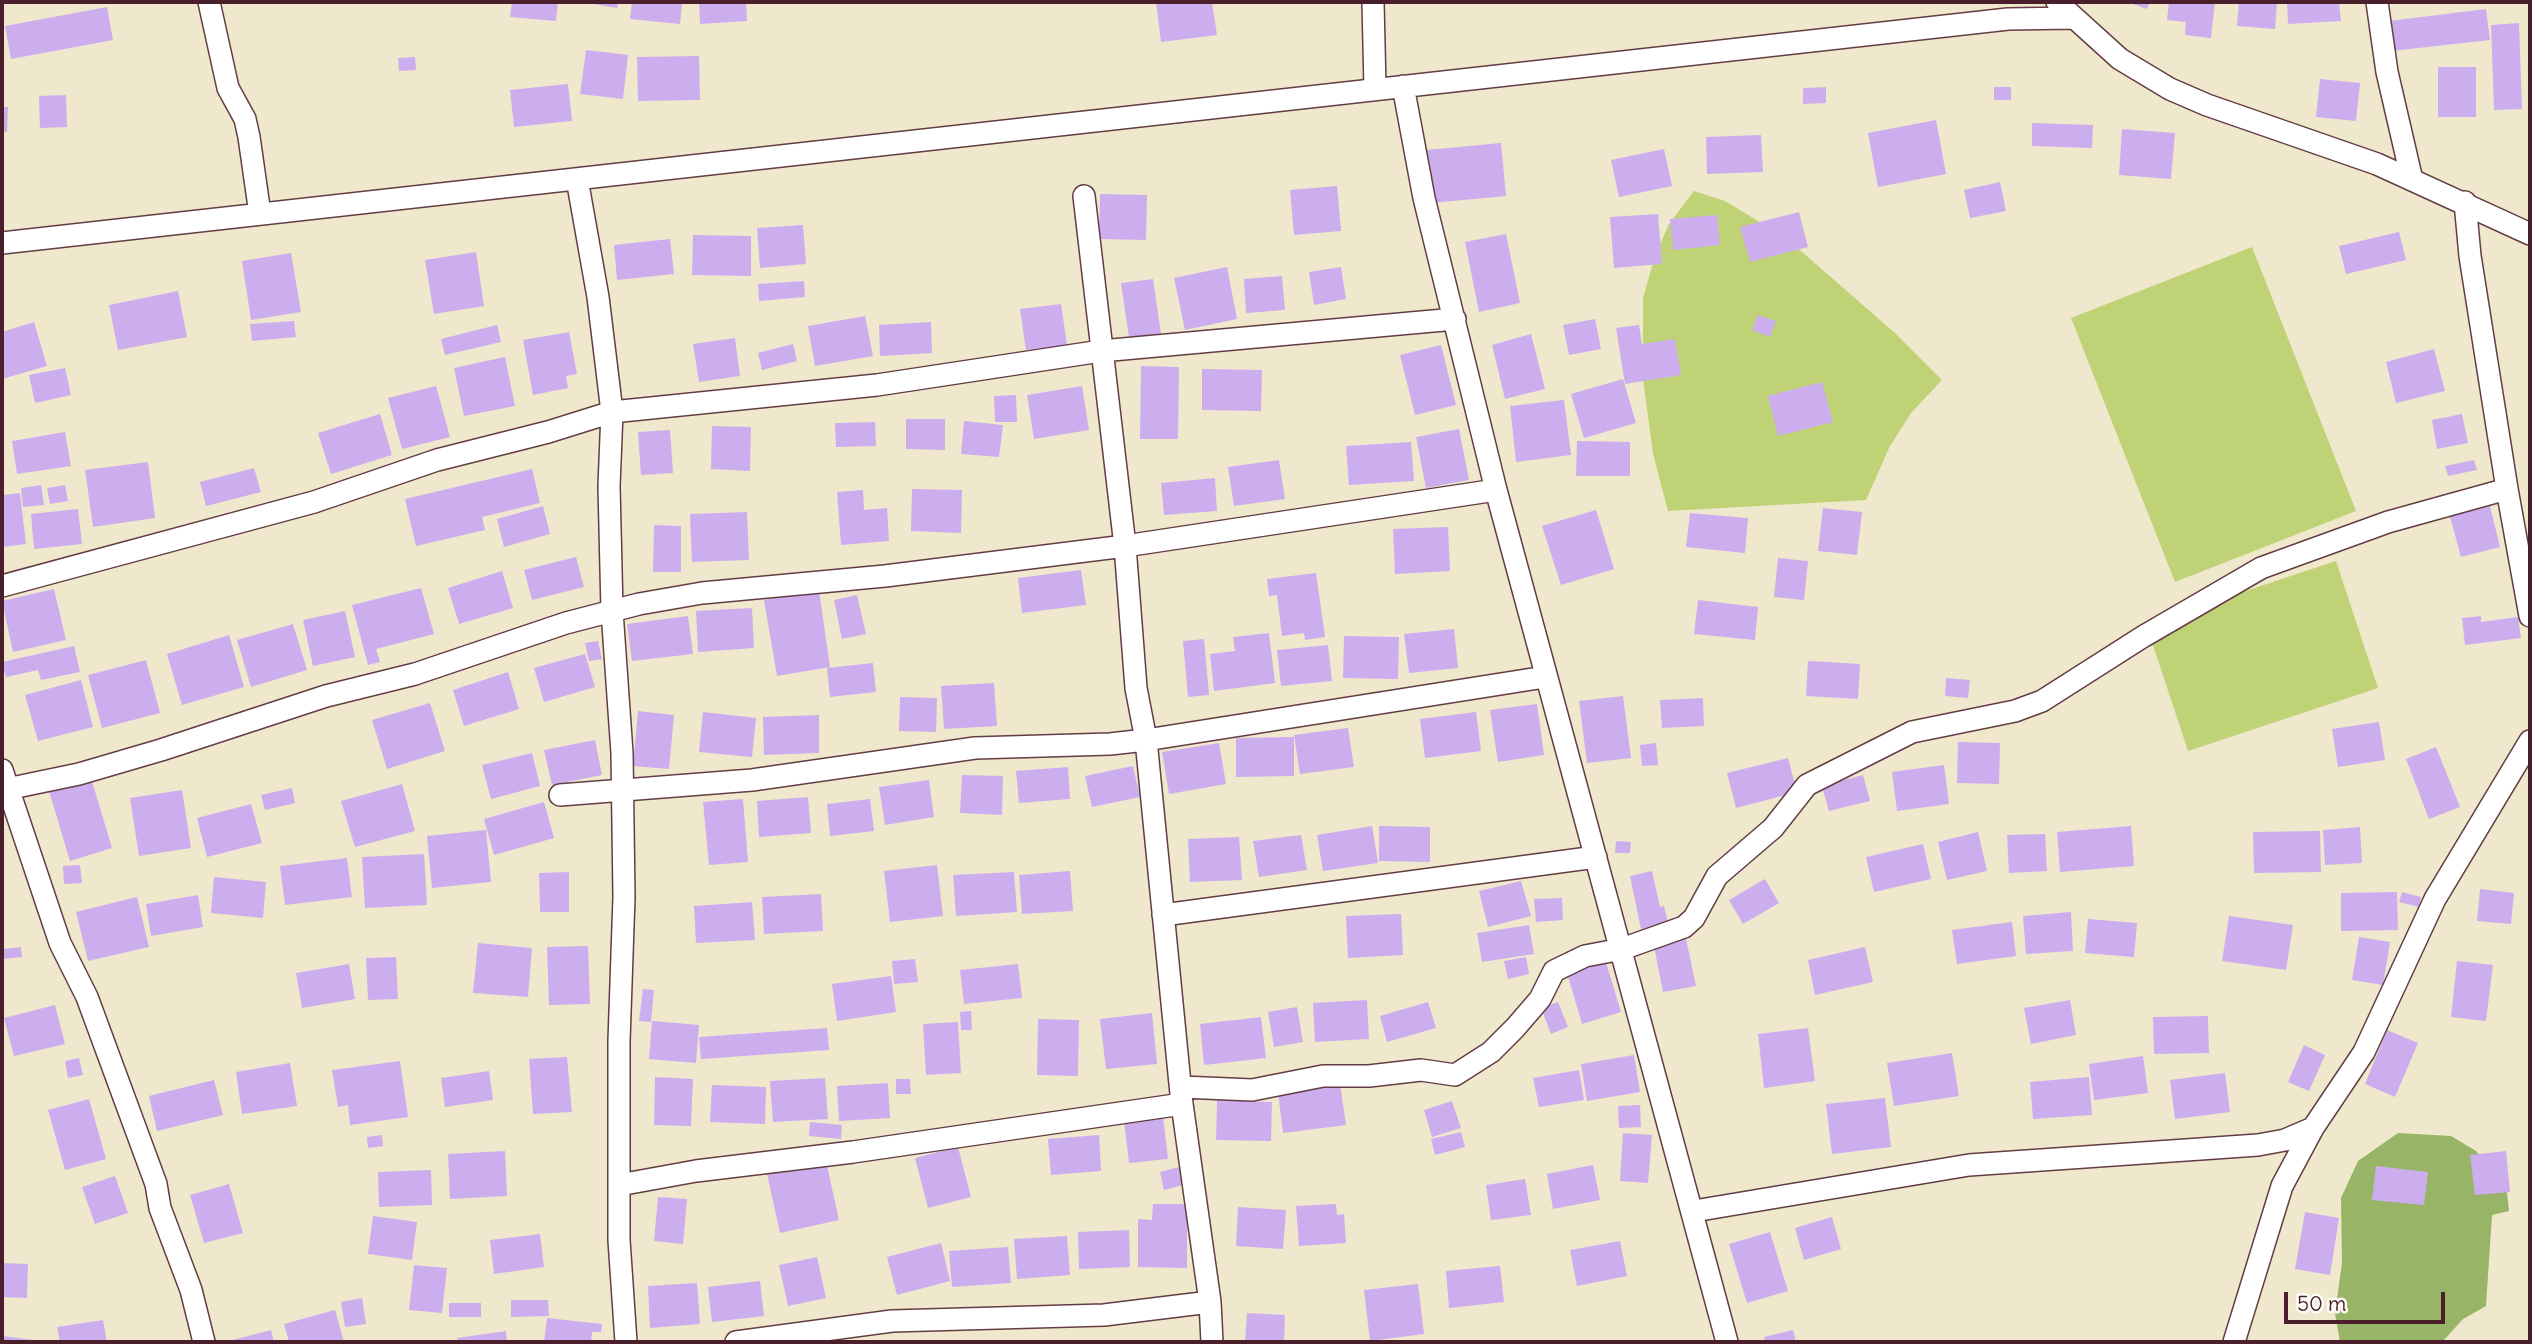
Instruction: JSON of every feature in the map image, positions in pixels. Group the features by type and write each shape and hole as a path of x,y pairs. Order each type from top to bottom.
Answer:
{"street":[{"path":"209,2 228,88 245,119 260,214"},
{"path":"1373,2 1375,89"},
{"path":"2057,2 2120,59 2170,89 2412,180 2530,234"},
{"path":"2377,2 2387,72 2412,180"},
{"path":"2,243 2008,19 2073,18"},
{"path":"1403,86 1424,198 1496,490 1545,677 1694,1211 1727,1342"},
{"path":"577,178 598,297 612,412 609,486 612,611 624,897 619,1041 619,1240 626,1342"},
{"path":"1084,196 1125,546 1136,688 1146,740 1182,1095 1210,1302 1212,1342"},
{"path":"2465,202 2507,489 2530,615"},
{"path":"2,586 314,502 436,460 548,432 612,412 877,385 1101,351 1455,319"},
{"path":"619,1185 696,1171 853,1152 1182,1095 1252,1090 1323,1076 1369,1076 1421,1070 1455,1075 1490,1052 1515,1028 1540,999 1554,971 1585,956 1622,949 1684,927 1694,918 1717,876 1773,828 1807,785 1912,732 2015,711 2042,701 2144,636 2261,568 2306,549 2507,489"},
{"path":"204,1342 191,1290 160,1208 151,1171 87,997 60,943 4,783 161,750 326,696 415,674 566,623 702,593 885,576 1125,546 1496,490"},
{"path":"560,795 752,780 975,748 1111,744 1146,740 1545,677"},
{"path":"2234,1342 2282,1186 2313,1128 2364,1052 2435,899 2530,741"},
{"path":"1163,915 1596,857"},
{"path":"1694,1211 1969,1165 2258,1144 2285,1140 2313,1128"},
{"path":"736,1342 892,1321 1104,1315 1210,1302"}],"green space":[{"path":"1694,191 1725,201 1786,238 1895,333 1942,380 1911,413 1889,448 1866,500 1668,511 1653,454 1643,379 1643,298 1655,256 1669,224"},
{"path":"2252,247 2356,511 2175,582 2071,318"},
{"path":"2336,561 2378,688 2188,751 2146,624"},
{"path":"2398,1133 2451,1136 2476,1151 2506,1184 2509,1211 2492,1215 2486,1306 2463,1319 2443,1341 2340,1342 2335,1313 2342,1263 2341,1198 2358,1161"}],"building":[{"path":"512,2 558,2 556,21 510,17"},
{"path":"582,2 618,2 617,8"},
{"path":"632,2 682,2 680,24 630,19"},
{"path":"699,2 746,2 747,21 700,24"},
{"path":"1156,2 1212,2 1217,35 1161,42"},
{"path":"2127,2 2150,2 2147,9"},
{"path":"2169,2 2215,2 2211,38 2185,35 2186,22 2167,20"},
{"path":"2239,2 2277,2 2275,29 2237,26"},
{"path":"2287,2 2339,2 2341,21 2288,24"},
{"path":"107,7 113,40 11,59 5,26"},
{"path":"2486,9 2490,40 2392,51 2389,21"},
{"path":"2519,23 2522,109 2494,110 2491,25"},
{"path":"586,50 628,55 623,99 580,94"},
{"path":"699,56 700,100 638,101 637,57"},
{"path":"415,57 416,70 399,71 398,58"},
{"path":"2438,67 2476,67 2476,117 2438,117"},
{"path":"2320,79 2360,83 2356,121 2316,117"},
{"path":"568,84 572,121 514,127 510,90"},
{"path":"1826,87 1826,103 1803,104 1803,88"},
{"path":"1994,87 2011,87 2011,100 1994,100"},
{"path":"66,95 67,127 40,128 39,96"},
{"path":"2,107 8,107 7,132 2,131"},
{"path":"1936,120 1946,174 1878,187 1868,133"},
{"path":"2032,123 2093,125 2092,148 2032,146"},
{"path":"2122,129 2175,133 2171,179 2119,175"},
{"path":"1761,135 1763,172 1707,174 1706,137"},
{"path":"1501,143 1506,196 1431,203 1426,150"},
{"path":"1664,149 1672,186 1619,197 1611,160"},
{"path":"2000,182 2006,211 1970,218 1964,190"},
{"path":"1337,186 1341,231 1294,235 1290,190"},
{"path":"1100,194 1147,195 1146,240 1099,239"},
{"path":"1799,212 1808,247 1750,262 1740,227"},
{"path":"1658,214 1662,264 1614,268 1610,217"},
{"path":"1717,215 1720,245 1673,250 1670,219"},
{"path":"803,225 806,264 760,268 757,228"},
{"path":"2399,232 2406,260 2346,274 2339,246"},
{"path":"1506,234 1520,303 1479,312 1465,242"},
{"path":"693,235 751,236 751,276 692,275"},
{"path":"670,239 674,274 617,280 614,245"},
{"path":"476,252 484,306 434,314 425,260"},
{"path":"291,253 301,312 251,320 242,261"},
{"path":"1227,267 1237,319 1185,330 1174,278"},
{"path":"1341,267 1346,299 1314,305 1309,272"},
{"path":"1282,276 1285,310 1246,313 1244,279"},
{"path":"1153,279 1161,334 1129,338 1121,283"},
{"path":"804,281 805,297 759,301 758,284"},
{"path":"178,291 187,337 118,350 109,305"},
{"path":"1061,304 1067,345 1026,350 1020,309"},
{"path":"1758,315 1776,321 1770,337 1752,330"},
{"path":"865,316 873,356 815,366 808,326"},
{"path":"1595,319 1601,349 1569,355 1563,325"},
{"path":"294,321 296,337 252,341 250,324"},
{"path":"34,322 47,366 2,379 2,332"},
{"path":"931,322 932,353 880,356 879,325"},
{"path":"497,325 501,342 445,355 441,339"},
{"path":"1639,325 1642,344 1675,339 1681,375 1625,384 1616,328"},
{"path":"569,332 577,374 566,376 568,388 533,395 523,340"},
{"path":"1531,334 1545,389 1505,399 1492,345"},
{"path":"735,338 740,376 699,382 693,344"},
{"path":"793,344 797,361 762,370 758,353"},
{"path":"1441,345 1456,405 1415,415 1400,355"},
{"path":"2434,349 2445,391 2396,403 2386,362"},
{"path":"505,357 515,406 464,416 454,368"},
{"path":"1141,366 1179,367 1178,439 1140,439"},
{"path":"65,368 71,395 35,403 29,375"},
{"path":"1202,369 1262,370 1261,411 1202,410"},
{"path":"1623,379 1636,423 1584,438 1571,394"},
{"path":"1822,382 1833,422 1778,436 1768,396"},
{"path":"436,386 450,437 402,449 388,398"},
{"path":"1082,386 1089,430 1034,439 1027,395"},
{"path":"1016,395 1017,422 995,422 994,396"},
{"path":"1564,400 1571,455 1516,462 1510,406"},
{"path":"380,414 392,455 331,474 318,433"},
{"path":"2462,414 2468,443 2437,449 2432,420"},
{"path":"906,419 945,419 945,450 906,449"},
{"path":"964,421 1003,425 999,457 961,454"},
{"path":"875,422 876,446 836,447 835,423"},
{"path":"712,426 751,427 750,471 711,469"},
{"path":"1459,429 1469,480 1426,488 1416,437"},
{"path":"670,430 673,473 641,475 638,432"},
{"path":"65,432 71,466 17,474 12,441"},
{"path":"1577,441 1630,442 1630,476 1576,476"},
{"path":"1411,442 1414,481 1349,485 1346,446"},
{"path":"1279,460 1285,499 1234,506 1228,467"},
{"path":"2474,460 2477,470 2448,476 2445,466"},
{"path":"148,462 155,518 93,527 85,470"},
{"path":"254,468 261,492 206,506 200,482"},
{"path":"532,469 540,503 482,517 485,530 416,546 405,499"},
{"path":"1215,478 1217,511 1164,515 1161,483"},
{"path":"41,485 44,505 23,507 21,488"},
{"path":"65,485 68,501 50,504 47,488"},
{"path":"912,489 962,490 961,533 911,531"},
{"path":"863,490 864,510 887,508 889,541 841,545 837,492"},
{"path":"20,493 26,544 2,547 2,495"},
{"path":"2489,502 2500,547 2461,557 2449,513"},
{"path":"543,506 550,534 504,547 497,519"},
{"path":"1823,508 1862,512 1857,555 1818,551"},
{"path":"78,509 82,544 34,549 31,514"},
{"path":"1596,510 1614,569 1561,585 1542,526"},
{"path":"747,512 749,560 692,562 690,514"},
{"path":"1690,513 1748,518 1745,553 1686,547"},
{"path":"654,525 681,526 681,572 653,572"},
{"path":"1448,527 1450,571 1395,574 1393,529"},
{"path":"576,557 584,587 532,600 524,570"},
{"path":"1778,558 1808,561 1804,600 1774,597"},
{"path":"1081,570 1086,605 1022,613 1018,578"},
{"path":"502,571 513,608 459,624 448,588"},
{"path":"1316,573 1325,637 1305,640 1304,633 1282,636 1277,595 1269,596 1267,579"},
{"path":"421,588 434,634 376,649 380,662 368,665 352,605"},
{"path":"54,589 66,640 13,652 2,601"},
{"path":"819,590 830,667 777,676 764,600"},
{"path":"857,595 866,634 842,639 834,600"},
{"path":"1698,600 1758,607 1755,640 1694,634"},
{"path":"752,608 754,648 698,652 696,611"},
{"path":"345,611 355,657 313,666 303,620"},
{"path":"688,616 693,654 632,661 627,624"},
{"path":"2481,616 2481,622 2518,617 2521,638 2465,645 2462,618"},
{"path":"293,624 307,670 251,687 237,640"},
{"path":"1454,629 1458,668 1409,673 1404,634"},
{"path":"1269,633 1275,683 1214,691 1210,654 1235,651 1233,637"},
{"path":"229,635 244,687 182,705 167,654"},
{"path":"1344,636 1399,637 1398,679 1343,678"},
{"path":"1204,639 1209,695 1188,697 1183,641"},
{"path":"598,641 602,659 589,661 585,643"},
{"path":"1328,645 1332,681 1281,686 1277,650"},
{"path":"74,646 80,672 41,680 38,670 6,677 2,662"},
{"path":"585,654 595,687 544,702 534,668"},
{"path":"146,660 160,713 102,728 88,675"},
{"path":"1808,661 1860,664 1858,699 1806,696"},
{"path":"873,663 876,692 830,697 827,668"},
{"path":"508,672 519,709 464,726 453,690"},
{"path":"1946,678 1970,680 1968,698 1945,696"},
{"path":"81,680 93,727 38,741 25,695"},
{"path":"994,683 997,726 944,729 941,686"},
{"path":"1623,696 1631,758 1587,763 1579,701"},
{"path":"900,697 937,698 936,732 899,731"},
{"path":"1703,698 1704,726 1662,728 1660,700"},
{"path":"430,703 445,751 387,769 372,720"},
{"path":"1537,704 1544,755 1498,762 1490,710"},
{"path":"638,711 674,715 669,769 633,766"},
{"path":"703,712 756,718 752,757 699,752"},
{"path":"1476,712 1481,751 1425,758 1420,719"},
{"path":"819,715 819,753 764,755 763,717"},
{"path":"2379,722 2385,760 2338,767 2332,729"},
{"path":"1348,728 1354,767 1300,774 1294,735"},
{"path":"1294,737 1294,776 1236,777 1236,738"},
{"path":"595,740 602,775 552,785 544,750"},
{"path":"1958,742 2000,743 1999,784 1957,783"},
{"path":"1219,743 1226,784 1169,794 1162,752"},
{"path":"1656,743 1658,765 1642,766 1640,745"},
{"path":"2436,747 2460,807 2429,819 2406,759"},
{"path":"532,753 540,786 491,799 482,765"},
{"path":"1788,758 1797,792 1736,808 1727,773"},
{"path":"1944,765 1949,804 1897,811 1892,772"},
{"path":"1133,766 1140,797 1092,807 1085,776"},
{"path":"1068,767 1070,799 1019,803 1016,771"},
{"path":"962,775 1003,776 1002,815 960,813"},
{"path":"1863,775 1870,801 1829,811 1822,786"},
{"path":"91,778 112,848 70,861 49,791"},
{"path":"929,780 934,817 885,825 879,787"},
{"path":"402,784 415,831 355,847 341,801"},
{"path":"292,788 295,803 265,810 261,795"},
{"path":"182,790 191,848 139,856 130,798"},
{"path":"808,797 811,833 759,837 757,801"},
{"path":"743,799 748,862 709,865 703,802"},
{"path":"870,799 874,831 830,836 827,804"},
{"path":"544,802 554,838 494,855 484,819"},
{"path":"251,804 262,843 207,857 197,818"},
{"path":"1372,826 1378,863 1323,871 1317,835"},
{"path":"1379,826 1430,827 1430,862 1379,861"},
{"path":"2131,826 2134,866 2060,872 2057,832"},
{"path":"2360,827 2362,863 2325,865 2323,830"},
{"path":"486,830 491,882 432,888 427,836"},
{"path":"2320,831 2321,872 2254,873 2253,832"},
{"path":"1978,832 1987,871 1947,880 1938,842"},
{"path":"2045,834 2047,871 2009,873 2007,835"},
{"path":"1301,835 1307,870 1259,877 1253,841"},
{"path":"1239,837 1242,880 1190,882 1188,839"},
{"path":"1616,841 1631,842 1630,853 1615,853"},
{"path":"1923,844 1931,879 1874,892 1866,857"},
{"path":"424,854 427,905 365,908 362,857"},
{"path":"347,858 352,897 285,905 280,866"},
{"path":"80,865 82,883 64,884 63,866"},
{"path":"937,865 943,916 890,922 884,871"},
{"path":"1070,871 1073,911 1022,914 1019,875"},
{"path":"1652,871 1660,907 1664,906 1668,923 1641,929 1630,876"},
{"path":"569,872 569,912 540,912 539,873"},
{"path":"1014,872 1017,912 956,916 953,875"},
{"path":"214,877 266,882 263,918 211,913"},
{"path":"1765,879 1779,903 1743,924 1729,900"},
{"path":"1521,881 1531,916 1488,927 1479,891"},
{"path":"2480,889 2514,893 2511,924 2477,921"},
{"path":"2397,892 2398,930 2341,931 2341,893"},
{"path":"2402,892 2421,897 2419,907 2399,902"},
{"path":"821,894 823,931 764,934 762,897"},
{"path":"198,895 203,927 151,936 146,904"},
{"path":"137,897 149,947 88,961 76,912"},
{"path":"1562,898 1563,920 1536,922 1534,899"},
{"path":"752,902 755,940 696,943 694,906"},
{"path":"2071,912 2073,951 2026,954 2023,916"},
{"path":"1401,914 1403,955 1348,958 1346,916"},
{"path":"2229,916 2293,925 2286,970 2222,961"},
{"path":"2088,919 2137,923 2134,957 2085,953"},
{"path":"2012,922 2016,956 1957,964 1952,930"},
{"path":"1529,925 1534,954 1482,962 1477,933"},
{"path":"1685,934 1696,986 1663,992 1653,941"},
{"path":"2359,937 2390,942 2383,985 2352,980"},
{"path":"478,943 532,948 528,997 473,993"},
{"path":"588,946 590,1004 549,1005 547,947"},
{"path":"21,947 22,957 2,959 2,949"},
{"path":"1865,947 1873,982 1815,995 1808,960"},
{"path":"396,957 398,999 368,1000 366,958"},
{"path":"1526,957 1529,974 1508,979 1504,961"},
{"path":"915,959 918,982 894,984 892,961"},
{"path":"2457,961 2493,965 2486,1021 2451,1017"},
{"path":"1606,962 1621,1012 1582,1024 1567,973"},
{"path":"349,964 355,999 302,1008 296,973"},
{"path":"1018,964 1022,998 964,1004 960,970"},
{"path":"891,976 896,1012 837,1021 832,984"},
{"path":"643,989 654,990 651,1022 639,1021"},
{"path":"1367,1000 1369,1039 1315,1042 1313,1003"},
{"path":"2070,1000 2076,1035 2031,1044 2024,1008"},
{"path":"1428,1002 1436,1028 1387,1042 1380,1016"},
{"path":"1558,1002 1568,1027 1551,1034 1541,1008"},
{"path":"55,1005 65,1044 14,1056 4,1018"},
{"path":"1297,1007 1303,1042 1274,1047 1268,1012"},
{"path":"971,1011 972,1030 961,1030 960,1012"},
{"path":"1152,1013 1157,1064 1106,1069 1100,1019"},
{"path":"2208,1016 2209,1053 2154,1054 2153,1017"},
{"path":"1261,1017 1266,1058 1204,1065 1200,1024"},
{"path":"1038,1019 1079,1020 1078,1076 1037,1075"},
{"path":"652,1021 699,1025 696,1063 649,1059"},
{"path":"958,1022 961,1073 926,1075 923,1024"},
{"path":"827,1028 829,1050 701,1059 699,1037"},
{"path":"1808,1028 1815,1081 1764,1088 1758,1034"},
{"path":"2387,1030 2418,1043 2395,1097 2365,1084"},
{"path":"2304,1045 2325,1055 2309,1091 2288,1082"},
{"path":"1952,1053 1959,1096 1894,1106 1887,1063"},
{"path":"1634,1055 1640,1092 1587,1101 1581,1064"},
{"path":"2143,1056 2148,1093 2094,1100 2089,1064"},
{"path":"567,1057 572,1112 533,1114 529,1059"},
{"path":"79,1058 83,1075 68,1078 65,1061"},
{"path":"400,1061 408,1117 350,1125 348,1105 338,1107 332,1070"},
{"path":"290,1063 297,1106 242,1114 236,1072"},
{"path":"1579,1070 1584,1100 1539,1107 1533,1078"},
{"path":"489,1071 493,1100 445,1107 441,1078"},
{"path":"2225,1073 2230,1112 2175,1119 2170,1080"},
{"path":"655,1077 693,1079 691,1126 654,1125"},
{"path":"2089,1077 2092,1115 2033,1119 2030,1082"},
{"path":"825,1078 828,1119 773,1122 770,1081"},
{"path":"896,1079 910,1079 911,1094 896,1094"},
{"path":"214,1080 223,1115 157,1131 149,1096"},
{"path":"888,1083 890,1118 839,1121 837,1086"},
{"path":"1340,1084 1346,1125 1283,1133 1278,1093"},
{"path":"712,1085 766,1087 765,1124 710,1122"},
{"path":"1885,1098 1891,1147 1832,1154 1826,1104"},
{"path":"89,1099 106,1159 65,1170 48,1110"},
{"path":"1217,1100 1272,1102 1271,1141 1216,1140"},
{"path":"1452,1101 1461,1128 1432,1137 1424,1110"},
{"path":"1640,1105 1641,1127 1619,1128 1618,1106"},
{"path":"1162,1108 1168,1159 1129,1163 1123,1112"},
{"path":"810,1122 842,1125 841,1139 809,1136"},
{"path":"1461,1132 1465,1147 1435,1155 1431,1139"},
{"path":"1623,1133 1652,1135 1648,1183 1620,1181"},
{"path":"382,1135 383,1146 368,1148 367,1137"},
{"path":"1099,1135 1101,1171 1051,1175 1048,1139"},
{"path":"958,1147 971,1197 928,1208 915,1158"},
{"path":"505,1151 507,1196 450,1199 448,1154"},
{"path":"2506,1151 2510,1192 2475,1195 2470,1155"},
{"path":"826,1161 839,1220 780,1233 767,1174"},
{"path":"1593,1165 1600,1200 1553,1209 1547,1174"},
{"path":"2376,1166 2428,1172 2424,1205 2372,1200"},
{"path":"1179,1167 1183,1185 1164,1190 1160,1172"},
{"path":"431,1170 432,1205 379,1207 378,1172"},
{"path":"115,1176 128,1213 95,1224 82,1187"},
{"path":"1525,1179 1531,1215 1491,1220 1486,1185"},
{"path":"229,1184 243,1233 204,1243 190,1195"},
{"path":"658,1197 687,1199 683,1244 654,1241"},
{"path":"1153,1204 1187,1204 1187,1268 1138,1267 1138,1219 1152,1220"},
{"path":"1336,1204 1337,1215 1344,1214 1346,1243 1299,1246 1296,1206"},
{"path":"1238,1207 1286,1210 1283,1249 1236,1246"},
{"path":"2305,1212 2339,1218 2330,1275 2295,1269"},
{"path":"373,1216 417,1222 412,1260 368,1254"},
{"path":"1832,1217 1841,1249 1804,1260 1795,1228"},
{"path":"1129,1230 1130,1267 1079,1269 1078,1232"},
{"path":"1770,1232 1788,1291 1747,1303 1729,1244"},
{"path":"540,1234 544,1267 494,1274 490,1240"},
{"path":"1067,1236 1070,1275 1017,1279 1014,1239"},
{"path":"1620,1241 1627,1276 1577,1286 1570,1250"},
{"path":"941,1243 950,1281 897,1295 887,1257"},
{"path":"1008,1247 1011,1283 952,1287 949,1251"},
{"path":"817,1257 826,1298 788,1306 779,1265"},
{"path":"2,1263 28,1264 27,1298 2,1297"},
{"path":"414,1265 447,1268 442,1313 409,1310"},
{"path":"1500,1266 1504,1302 1449,1308 1446,1271"},
{"path":"760,1281 764,1316 712,1322 708,1287"},
{"path":"697,1283 700,1324 650,1328 648,1286"},
{"path":"1418,1284 1424,1334 1370,1341 1364,1290"},
{"path":"362,1298 366,1324 345,1327 341,1302"},
{"path":"511,1300 548,1300 549,1316 511,1317"},
{"path":"449,1303 481,1303 481,1317 449,1317"},
{"path":"335,1310 344,1342 289,1342 284,1324"},
{"path":"1247,1313 1285,1315 1284,1342 1245,1342"},
{"path":"547,1318 602,1324 601,1332 592,1332 591,1342 544,1342"},
{"path":"103,1320 107,1342 60,1342 57,1327"},
{"path":"271,1330 274,1342 233,1340"},
{"path":"1793,1330 1796,1342 1765,1342 1764,1337"},
{"path":"506,1331 507,1342 458,1342 457,1338"},
{"path":"2,1336 34,1340 34,1342 2,1342"}]}
